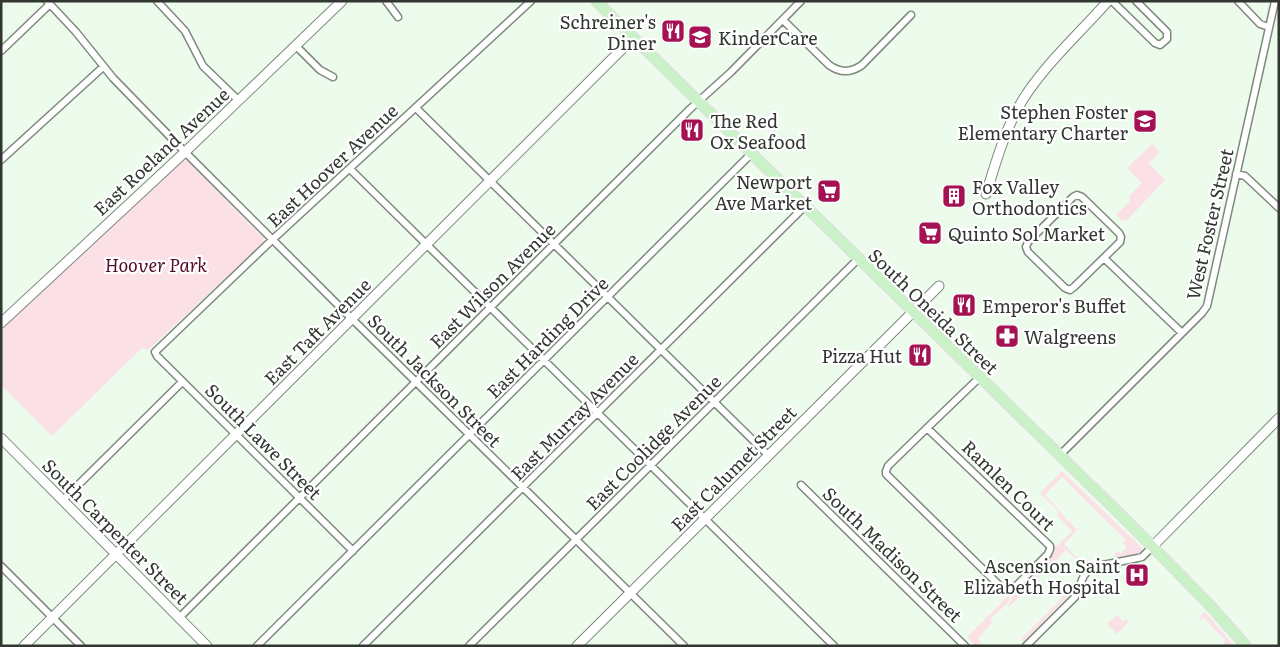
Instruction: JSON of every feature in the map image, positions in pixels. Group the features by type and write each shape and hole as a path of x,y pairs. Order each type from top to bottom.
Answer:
{"main road":[{"name":"South Oneida Street","path":"596,1 1152,547 1246,646"}],"street":[{"name":"East Roeland Avenue","path":"1,323 185,152 342,1"},
{"path":"386,1 398,17"},
{"name":"East Hoover Avenue","path":"155,352 272,240 531,1"},
{"name":"East Wilson Avenue","path":"179,618 801,1"},
{"path":"986,194 1006,134 1022,102 1043,72 1108,1"},
{"path":"1112,1 1156,43 1163,44 1168,36 1167,32 1136,1"},
{"path":"1238,1 1260,24 1269,27"},
{"name":"West Foster Street","path":"1059,456 1202,313 1206,306 1275,1"},
{"path":"160,2 185,31 203,66 238,100"},
{"path":"1,51 48,3"},
{"name":"South Jackson Street","path":"48,3 76,32 103,67 272,240 684,646"},
{"path":"783,20 829,65 844,71 854,70 862,64 911,15"},
{"name":"East Taft Avenue","path":"24,646 633,38"},
{"path":"296,46 320,70 333,77"},
{"path":"1,160 103,67"},
{"path":"416,108 768,455"},
{"name":"East Harding Drive","path":"258,646 751,154"},
{"path":"350,169 834,646"},
{"path":"1236,174 1245,176 1279,208"},
{"path":"1077,195 1082,197 1121,235 1120,242 1104,258 1070,290 1028,252 1026,247 1028,242 1077,195"},
{"name":"East Murray Avenue","path":"363,646 804,207"},
{"path":"1104,258 1182,333"},
{"name":"East Coolidge Avenue","path":"470,646 858,259"},
{"name":"East Calumet Street","path":"577,646 939,286"},
{"name":"South Lawe Street","path":"155,352 182,382 353,551"},
{"name":"Ramlen Court","path":"928,428 1050,546 1048,554 1012,590 1006,591 1003,589 886,474 888,466 979,378"},
{"path":"63,500 182,382"},
{"path":"1026,646 1075,597 1080,580 1088,570 1142,556 1279,418"},
{"name":"South Carpenter Street","path":"1,438 207,646"},
{"name":"South Madison Street","path":"801,484 965,646"},
{"path":"1,566 81,646"}],"green space":[{"path":"1152,144 1160,152 1149,163 1165,180 1127,220 1122,220 1116,215 1130,201 1129,196 1142,183 1127,168"},
{"name":"Hoover Park","path":"183,160 188,161 263,237 264,242 148,350 142,348 52,436 1,385 1,329"},
{"path":"1062,471 1141,547 1142,551 1136,555 1116,558 1115,553 1118,551 1121,554 1127,547 1123,543 1126,540 1062,477 1045,495 1077,530 1064,544 1083,564 1087,560 1089,564 1082,565 1066,550 1009,607 1012,595 1053,555 1054,546 1058,545 1072,531 1057,515 1059,512 1040,493"},
{"path":"1064,592 1069,593 1068,596 1023,642 1021,639 1060,600"},
{"path":"1010,595 1008,603 990,619 992,623 978,638 981,641 979,646 976,646 967,637"},
{"path":"1203,613 1206,613 1234,646 1223,646 1225,640 1204,618 1199,619"},
{"path":"1117,615 1123,621 1126,619 1129,621 1117,634 1107,624"}],"place":[{"name":"Schreiner's Diner","path":"673,31"},
{"name":"KinderCare","path":"700,37"},
{"name":"Stephen Foster Elementary Charter","path":"1145,121"},
{"name":"The Red Ox Seafood","path":"692,130"},
{"name":"Newport Ave Market","path":"829,191"},
{"name":"Fox Valley Orthodontics","path":"954,196"},
{"name":"Quinto Sol Market","path":"930,233"},
{"name":"Emperor's Buffet","path":"964,305"},
{"name":"Walgreens","path":"1007,336"},
{"name":"Pizza Hut","path":"920,355"},
{"name":"Ascension Saint Elizabeth Hospital","path":"1137,575"}]}
